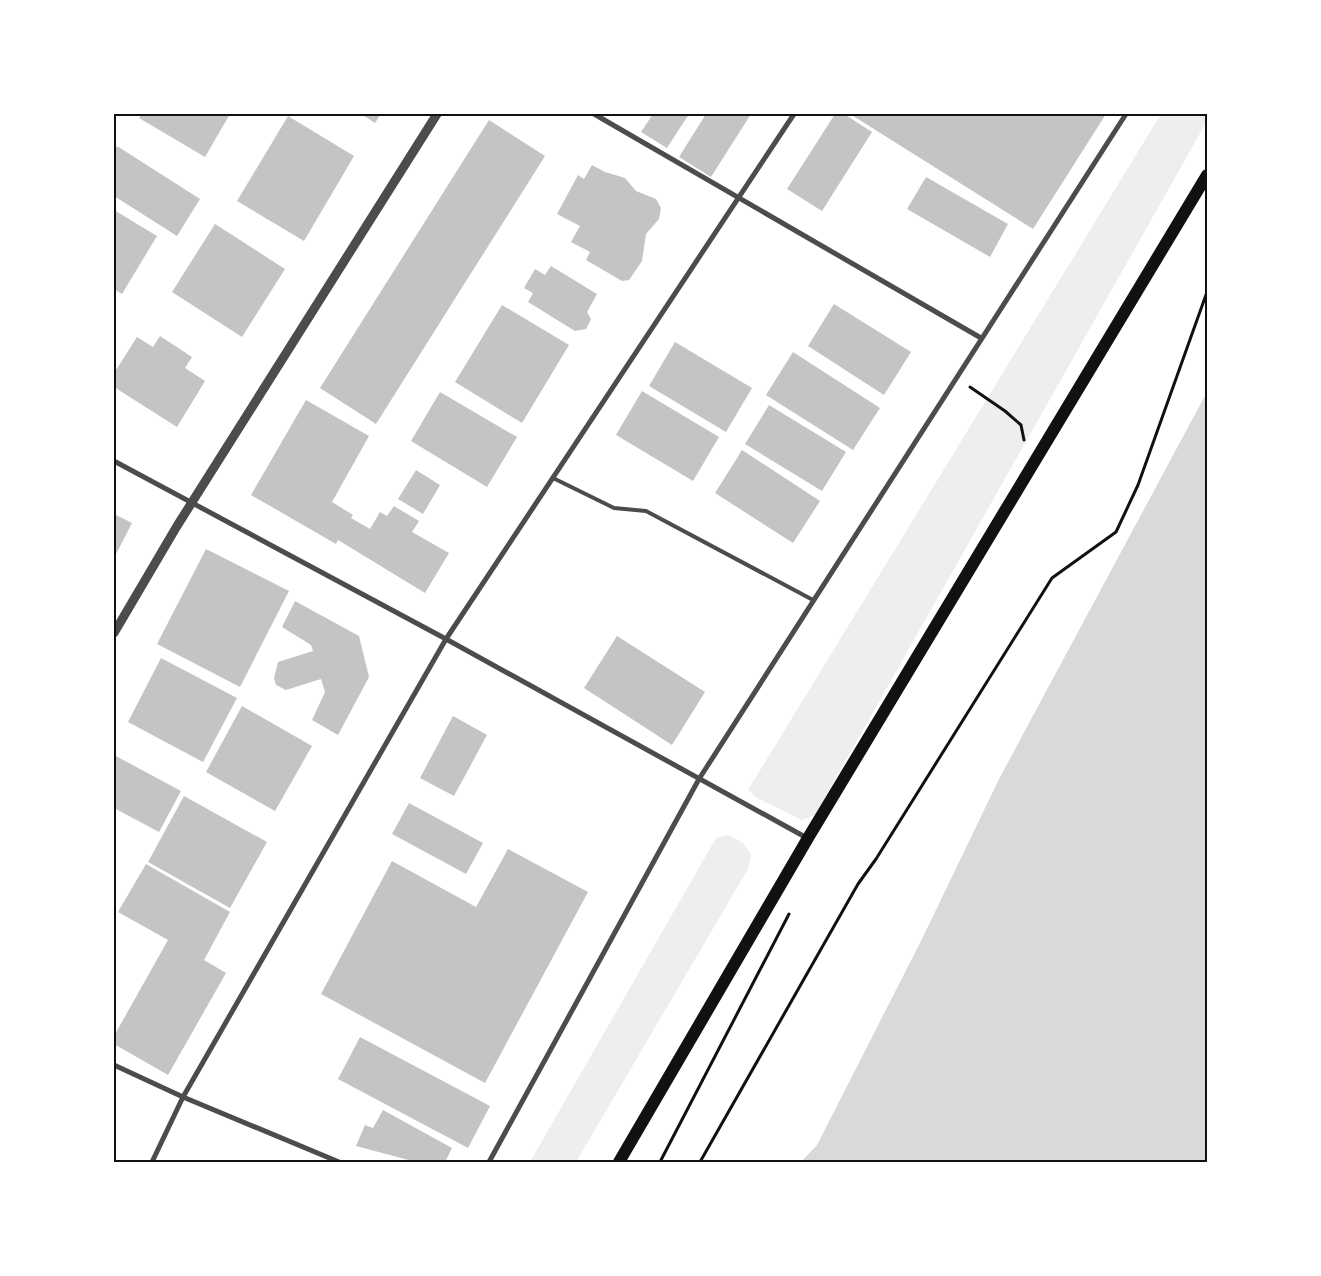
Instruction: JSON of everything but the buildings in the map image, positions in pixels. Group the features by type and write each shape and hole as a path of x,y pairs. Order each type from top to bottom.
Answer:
{"main road":[{"path":"619,1162 808,838 1207,175"}],"street":[{"path":"114,633 176,526 437,114"},
{"path":"594,114 981,338"},
{"path":"152,1162 183,1098 446,639 794,114"},
{"path":"488,1162 699,779 1126,114"},
{"path":"114,461 446,639 808,838"},
{"path":"114,1065 183,1098 339,1162"}],"lane":[{"path":"554,478 614,508 646,511 813,600"}],"path":[{"path":"700,1162 858,884 876,859 1052,578 1116,532 1138,485 1207,292"},
{"path":"957,378 1005,410 1021,425 1024,440 1028,445"}],"shaded area":[{"path":"1161,114 1207,114 1207,121 815,815 802,820 757,798 748,790"},
{"path":"1207,392 1207,1162 801,1162 817,1145 922,939 999,779"},
{"path":"729,835 743,843 751,854 748,869 576,1162 530,1162 716,838"}]}
